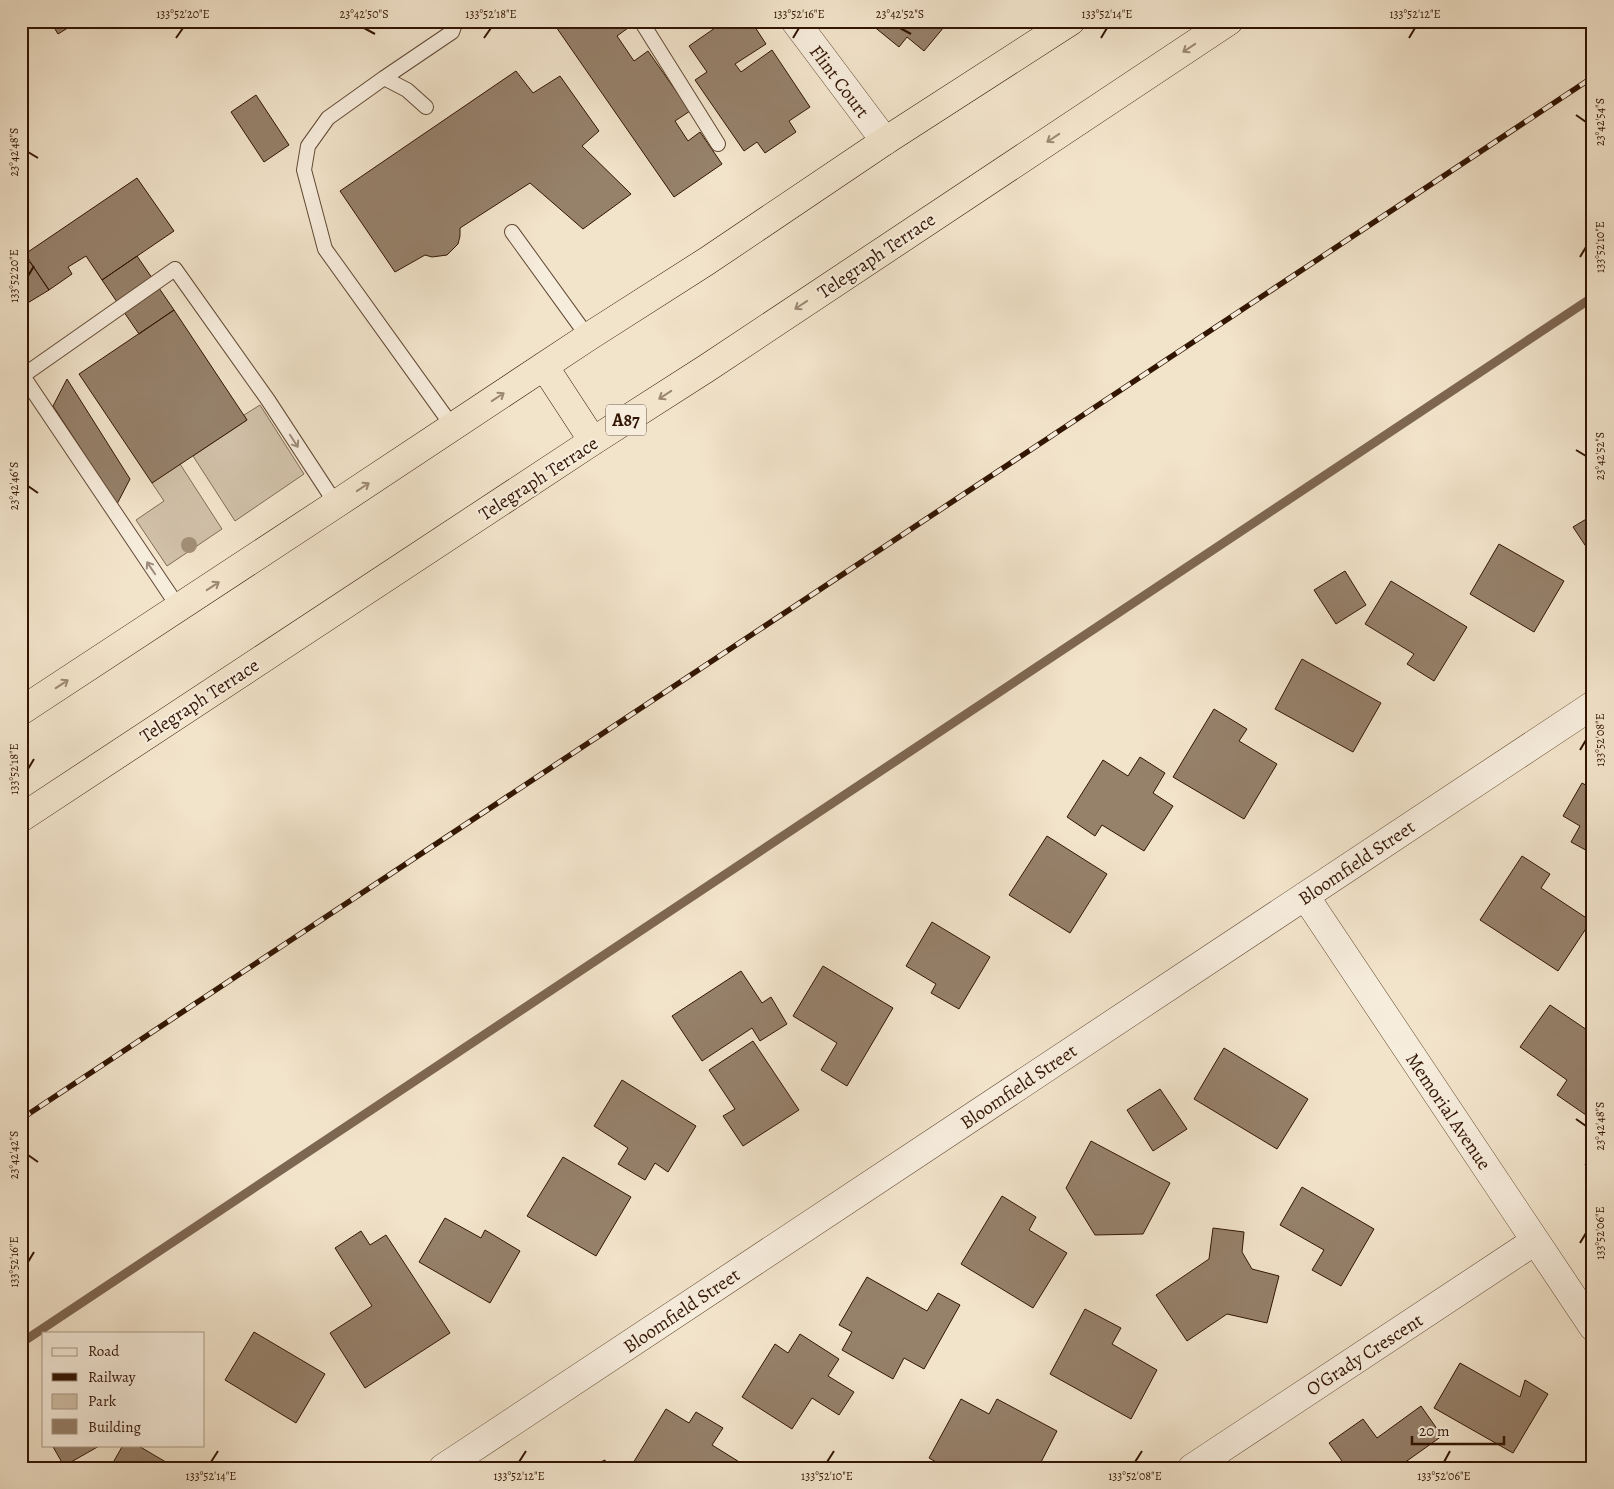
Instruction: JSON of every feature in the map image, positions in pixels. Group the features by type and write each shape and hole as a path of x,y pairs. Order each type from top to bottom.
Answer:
{"highway":[{"name":"Telegraph Terrace","path":"21,818 707,368 1229,21"},
{"path":"21,711 588,337 707,261 1057,25"},
{"path":"544,366 593,441"}],"street":[{"name":"Flint Court","path":"795,21 885,141"},
{"name":"Bloomfield Street","path":"443,1468 1593,704"},
{"name":"Memorial Avenue","path":"1304,896 1593,1327"},
{"name":"O'Grady Crescent","path":"1192,1468 1536,1241"}],"lane":[{"path":"453,427 325,248 304,170 308,146 328,118 452,32 456,21"},
{"path":"641,21 718,144"},
{"path":"384,78 407,90 426,107"},
{"path":"512,232 588,337"},
{"path":"178,608 22,376 175,269 268,400 336,504"}],"green space":[{"path":"260,405 304,474 235,521 193,456 247,420 244,415"},
{"path":"180,464 222,529 167,566 136,520 164,501 152,483"}],"building":[{"path":"50,21 79,21 58,34"},
{"path":"559,21 623,21 628,28 617,36 634,61 648,51 690,111 675,121 688,141 700,132 722,164 674,197 554,24"},
{"path":"725,21 751,21 766,44 735,64 741,72 772,50 810,107 789,121 796,132 765,153 757,142 744,151 695,80 707,72 689,46"},
{"path":"852,21 863,21 859,27"},
{"path":"867,21 949,21 924,51 907,37 899,47"},
{"path":"516,71 533,93 560,76 599,131 582,146 631,194 583,229 530,183 460,228 458,244 447,255 432,257 425,255 395,272 340,191"},
{"path":"256,95 289,145 264,162 231,112"},
{"path":"137,178 174,231 102,280 86,256 68,267 72,274 49,290 25,254"},
{"path":"137,256 174,310 139,334 102,280"},
{"path":"30,262 49,290 21,307 21,268"},
{"path":"174,310 247,420 152,483 79,374"},
{"path":"67,379 130,479 117,504 53,406"},
{"path":"1593,515 1593,557 1573,527"},
{"path":"1499,544 1564,581 1534,632 1470,594"},
{"path":"1345,571 1366,605 1336,624 1314,590"},
{"path":"1391,581 1467,627 1434,681 1407,664 1414,654 1365,624"},
{"path":"1302,659 1381,703 1353,752 1275,709"},
{"path":"1214,709 1247,729 1239,741 1277,764 1244,819 1173,777"},
{"path":"1140,757 1165,773 1153,793 1173,806 1144,851 1102,825 1095,836 1067,817 1103,760 1128,776"},
{"path":"1582,783 1593,789 1593,854 1571,842 1580,826 1563,816"},
{"path":"1047,836 1107,874 1070,933 1009,895"},
{"path":"1522,856 1550,874 1541,888 1591,921 1558,971 1480,920"},
{"path":"932,922 990,957 959,1009 931,993 936,984 906,966"},
{"path":"823,966 893,1008 847,1086 821,1070 837,1043 793,1016"},
{"path":"741,971 762,1003 771,997 787,1024 760,1041 752,1028 702,1061 672,1016"},
{"path":"1550,1005 1593,1034 1593,1106 1586,1115 1557,1095 1567,1080 1520,1047"},
{"path":"753,1041 799,1110 743,1146 723,1116 735,1109 709,1070"},
{"path":"1224,1048 1308,1099 1277,1149 1194,1099"},
{"path":"622,1080 696,1126 668,1172 655,1163 645,1180 618,1164 628,1148 594,1126"},
{"path":"1160,1089 1187,1129 1153,1151 1127,1110"},
{"path":"1091,1141 1170,1183 1143,1234 1095,1235 1066,1188"},
{"path":"1593,1149 1593,1169 1585,1165"},
{"path":"563,1157 631,1197 596,1256 527,1216"},
{"path":"1302,1187 1374,1229 1341,1286 1312,1270 1324,1250 1280,1225"},
{"path":"1002,1196 1036,1217 1029,1230 1067,1253 1033,1308 961,1264"},
{"path":"445,1218 481,1238 485,1230 520,1251 490,1303 419,1262"},
{"path":"1213,1228 1244,1232 1242,1252 1252,1269 1279,1276 1267,1323 1227,1314 1187,1341 1156,1295 1209,1259"},
{"path":"361,1231 370,1245 386,1235 450,1333 365,1388 330,1333 372,1306 335,1248"},
{"path":"867,1277 927,1311 938,1293 960,1305 924,1369 904,1358 893,1379 842,1350 852,1332 839,1325"},
{"path":"1085,1309 1121,1328 1112,1344 1157,1370 1131,1419 1050,1374"},
{"path":"254,1332 325,1374 296,1423 225,1380"},
{"path":"800,1334 839,1359 828,1376 854,1392 839,1415 812,1398 792,1429 742,1397 775,1344 788,1353"},
{"path":"1460,1363 1520,1397 1525,1380 1548,1394 1513,1453 1434,1408"},
{"path":"961,1399 989,1414 997,1399 1057,1431 1038,1468 947,1468 929,1458"},
{"path":"1421,1406 1442,1436 1397,1468 1347,1468 1329,1443 1363,1419 1377,1438"},
{"path":"666,1409 689,1423 696,1412 723,1428 712,1445 741,1463 738,1468 630,1468"},
{"path":"53,1446 99,1446 64,1466"},
{"path":"122,1446 139,1446 176,1468 110,1468"},
{"path":"605,1460 608,1468 586,1468"}],"waterway":[{"path":"21,1343 1593,297"}],"railway":[{"path":"21,1119 1593,77"}]}
